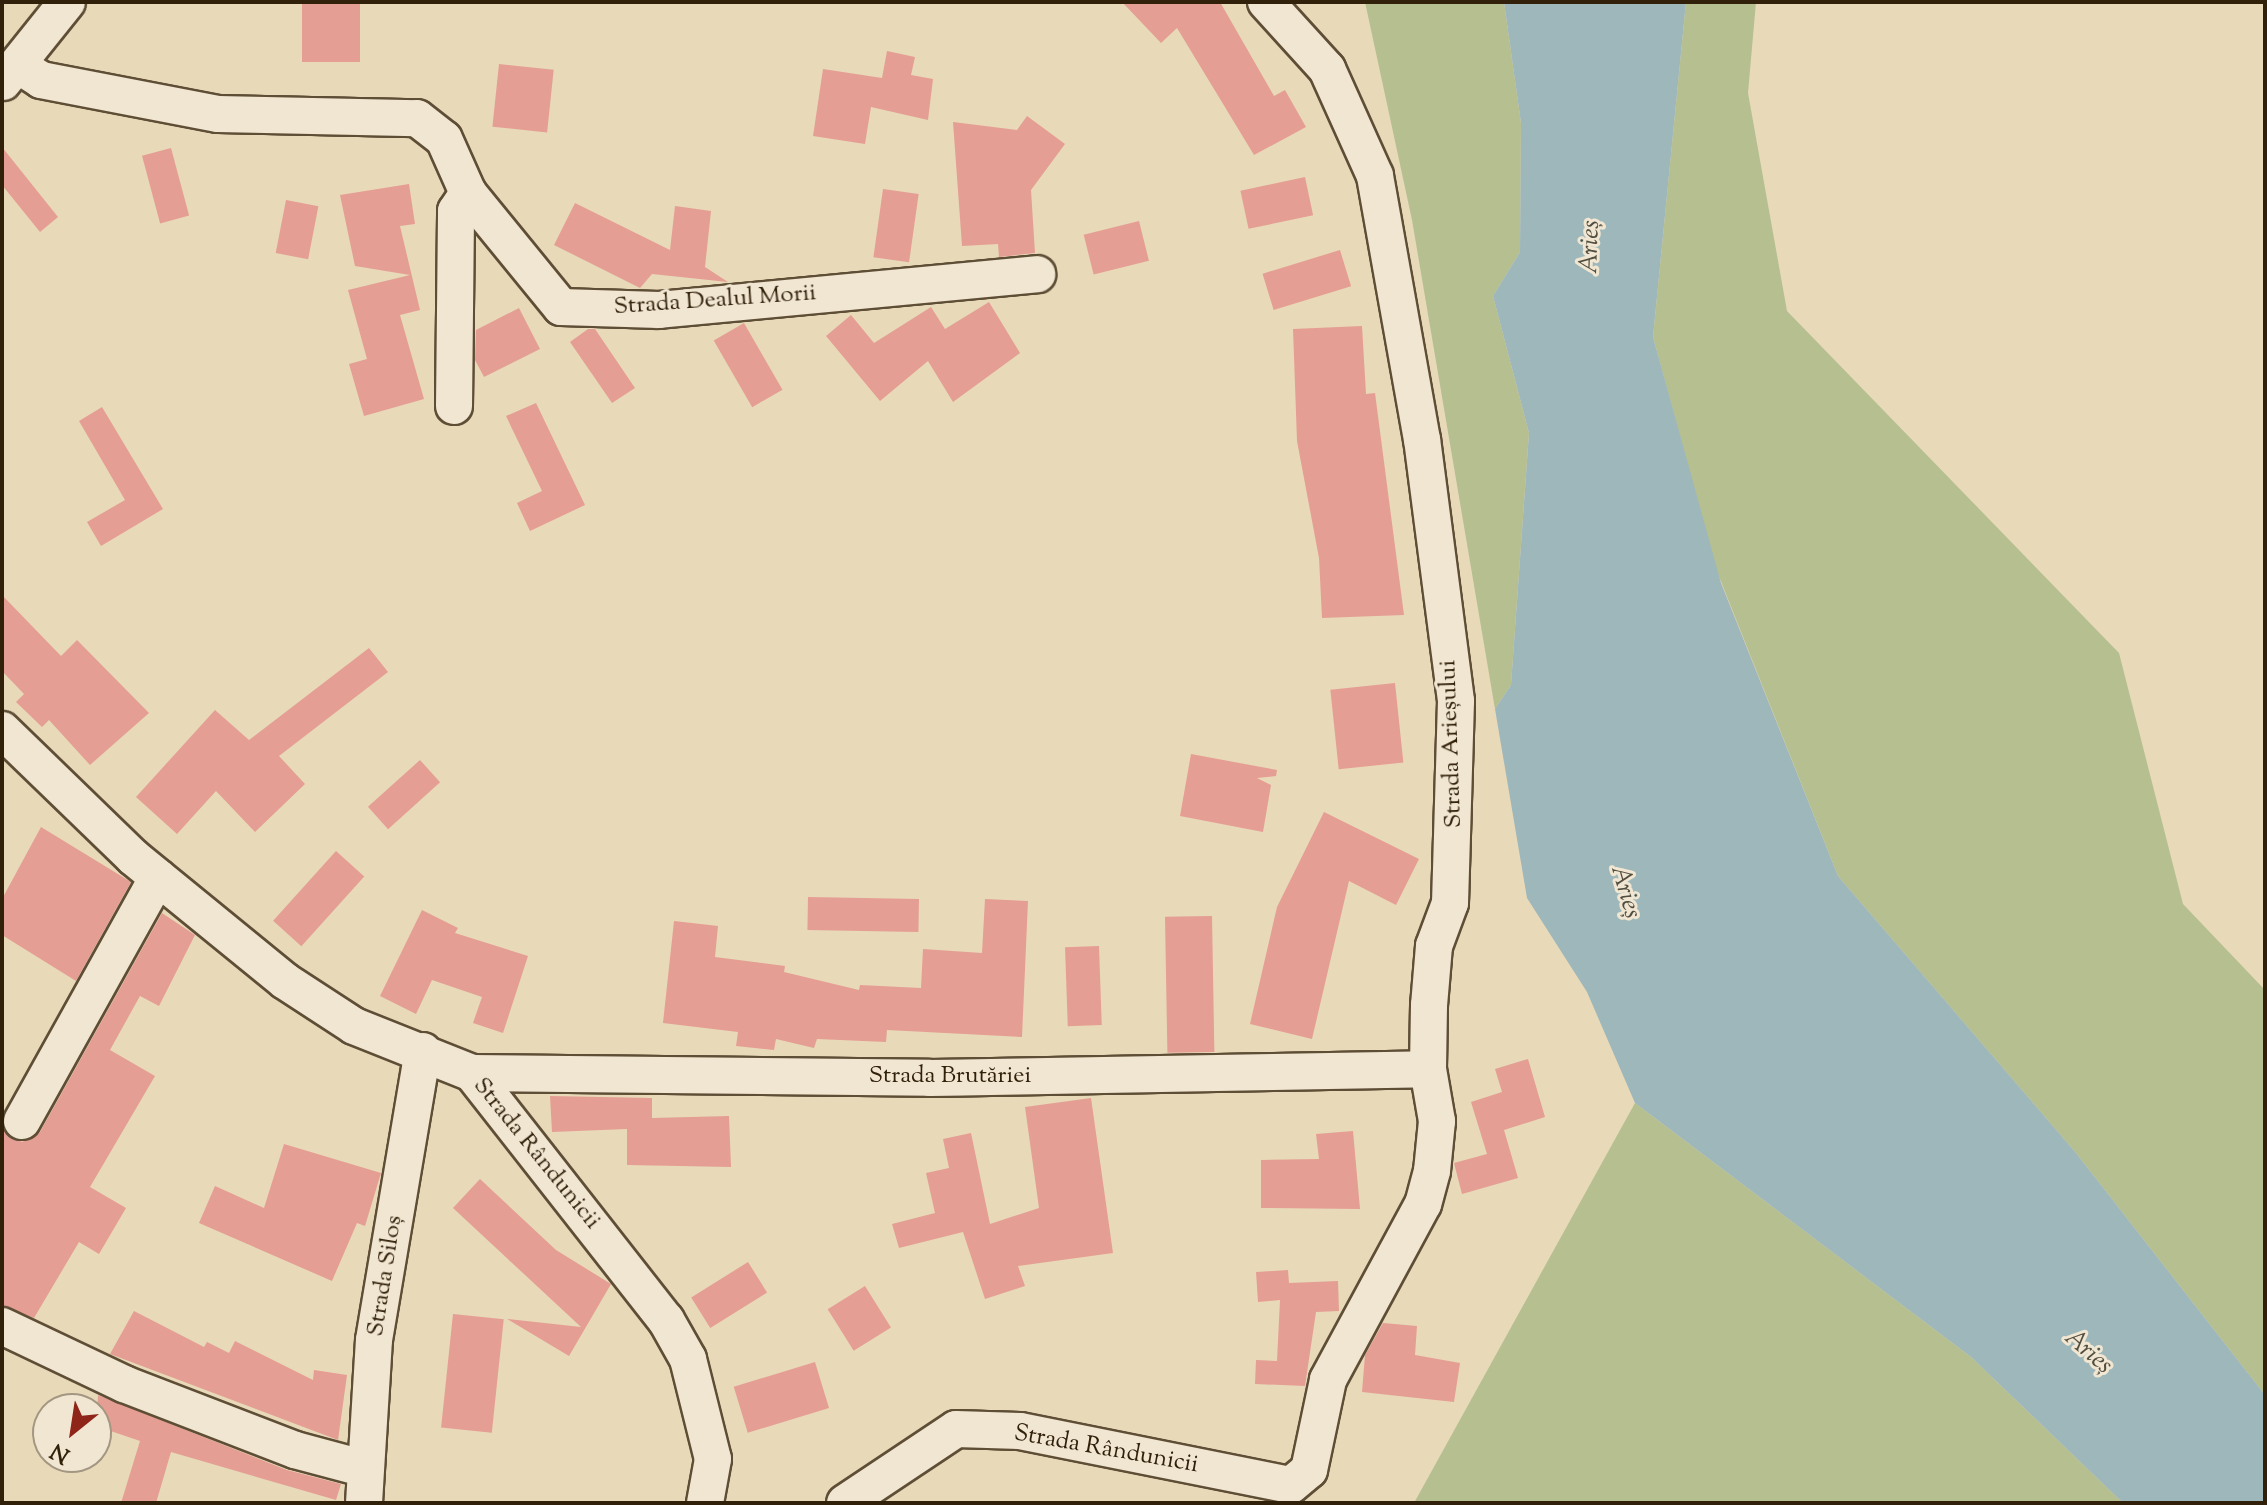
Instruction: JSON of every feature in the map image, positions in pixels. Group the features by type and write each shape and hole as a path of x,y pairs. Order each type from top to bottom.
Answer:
{"street":[{"path":"10,74 67,2"},
{"name":"Strada Arieșului","path":"1266,2 1327,69 1375,176 1422,439 1456,701 1456,827 1450,903 1434,946 1428,1069 1437,1121 1423,1204 1328,1380 1309,1470 1297,1494"},
{"name":"Strada Dealul Morii","path":"10,74 218,114 417,118 444,139 468,193 550,300 571,308 659,310 1037,274"},
{"path":"454,406 456,211 468,193"},
{"name":"Strada Rândunicii","path":"2,730 158,877 285,981 342,1019 472,1073 666,1320 688,1359 713,1459 705,1503"},
{"path":"22,1121 158,877"},
{"name":"Strada Siloș","path":"365,1486 374,1340 423,1051"},
{"name":"Strada Brutăriei","path":"472,1073 930,1078 1428,1069"},
{"path":"2,1326 124,1384 295,1450 365,1486"},
{"name":"Strada Rândunicii","path":"845,1503 956,1429 1020,1431 1297,1494"}],"green space":[{"path":"1365,2 1504,2 1521,123 1520,252 1493,296 1529,433 1511,685 1495,709 1412,220"},
{"path":"1686,2 1756,2 1748,93 1787,311 2119,653 2183,904 2265,990 2265,1395 2076,1153 1838,876 1716,569 1653,337"},
{"path":"1635,1103 1971,1357 2123,1503 1414,1503"}],"water":[{"name":"Arieș","path":"1504,2 1686,2 1653,337 1721,583 1838,876 2076,1153 2265,1395 2265,1503 2123,1503 1971,1357 1635,1103 1587,992 1527,898 1495,709 1511,685 1529,433 1493,296 1520,252 1521,123"}],"building":[{"path":"302,2 360,2 360,62 302,62"},
{"path":"1122,2 1220,2 1274,96 1285,90 1306,127 1254,155 1177,28 1161,43"},
{"path":"887,51 915,57 911,75 933,79 928,120 871,107 865,144 813,136 823,69 882,78"},
{"path":"499,64 554,70 547,132 492,127"},
{"path":"1027,116 1065,144 1031,190 1035,253 999,257 998,244 962,246 953,122 1017,130"},
{"path":"2,147 58,217 40,232 2,185"},
{"path":"171,148 189,216 160,223 142,156"},
{"path":"1305,177 1313,215 1249,229 1240,191"},
{"path":"409,184 415,224 400,226 420,310 400,315 424,399 364,416 349,364 367,359 348,290 410,275 355,266 340,195"},
{"path":"883,189 919,194 909,262 873,257"},
{"path":"286,200 318,206 308,259 276,253"},
{"path":"575,203 670,250 675,206 711,211 705,267 728,282 652,274 640,288 554,245"},
{"path":"1139,221 1149,261 1094,275 1084,235"},
{"path":"1340,250 1351,286 1274,310 1263,274"},
{"path":"989,302 1020,353 953,402 928,361 880,401 826,336 851,315 874,343 931,307 945,329"},
{"path":"519,308 540,349 484,377 475,360 476,330"},
{"path":"744,323 782,390 752,407 714,340"},
{"path":"1362,326 1366,394 1375,393 1404,615 1322,618 1319,558 1297,441 1293,329"},
{"path":"588,329 595,329 635,388 612,403 570,342"},
{"path":"536,403 585,505 530,531 517,503 542,491 506,416"},
{"path":"102,407 163,509 101,546 87,522 125,500 79,421"},
{"path":"2,595 61,656 77,640 149,713 90,765 49,720 42,727 16,702 24,694 2,671"},
{"path":"369,648 388,672 279,756 305,784 255,832 216,791 177,834 136,797 215,710 249,740"},
{"path":"1395,683 1403,763 1339,769 1330,690"},
{"path":"1191,754 1277,770 1276,776 1257,778 1271,785 1263,832 1180,816"},
{"path":"420,760 440,782 388,829 368,807"},
{"path":"1324,812 1419,859 1396,905 1349,881 1312,1039 1250,1024 1277,907"},
{"path":"41,827 131,882 76,981 2,935 2,899"},
{"path":"336,851 364,876 301,946 273,921"},
{"path":"808,897 919,899 918,932 807,930"},
{"path":"985,899 1028,901 1022,1037 887,1030 886,1042 817,1039 814,1048 776,1039 774,1050 736,1046 738,1032 663,1023 674,921 718,926 715,957 785,966 784,972 859,990 860,985 921,988 923,949 982,953"},
{"path":"422,910 458,928 455,933 528,956 503,1033 473,1023 482,997 432,980 416,1014 380,996"},
{"path":"162,913 195,935 159,1006 140,996 110,1050 155,1076 90,1187 126,1208 99,1254 79,1242 34,1318 2,1305 2,1125 22,1142 40,1132"},
{"path":"1212,916 1214,1052 1167,1053 1165,917"},
{"path":"1099,946 1102,1025 1068,1026 1065,947"},
{"path":"1528,1059 1545,1117 1504,1130 1518,1178 1462,1194 1454,1163 1487,1154 1471,1102 1502,1092 1495,1069"},
{"path":"550,1096 652,1098 652,1118 729,1116 731,1167 627,1165 627,1129 552,1132"},
{"path":"1091,1098 1113,1253 1018,1266 1025,1286 985,1299 963,1232 899,1248 892,1224 935,1213 926,1173 949,1168 943,1139 971,1133 990,1224 1039,1208 1025,1107"},
{"path":"1353,1131 1360,1209 1261,1208 1261,1160 1319,1159 1316,1134"},
{"path":"284,1144 381,1173 365,1226 357,1223 332,1281 199,1223 215,1186 264,1208"},
{"path":"480,1179 556,1250 611,1284 569,1356 507,1319 581,1327 453,1208"},
{"path":"748,1262 767,1293 710,1328 691,1298"},
{"path":"1288,1270 1289,1283 1338,1281 1339,1311 1316,1312 1305,1386 1255,1384 1256,1360 1277,1361 1280,1300 1258,1302 1256,1272"},
{"path":"865,1286 891,1328 854,1351 828,1309"},
{"path":"134,1311 204,1347 207,1342 229,1353 235,1341 313,1380 314,1370 347,1375 338,1440 110,1354"},
{"path":"453,1314 504,1319 492,1433 441,1427"},
{"path":"1383,1323 1417,1326 1415,1355 1460,1363 1454,1402 1362,1392 1365,1355"},
{"path":"815,1362 829,1408 748,1433 734,1387"},
{"path":"112,1401 287,1470 341,1484 336,1500 171,1452 156,1503 121,1503 140,1441 112,1431"}]}
